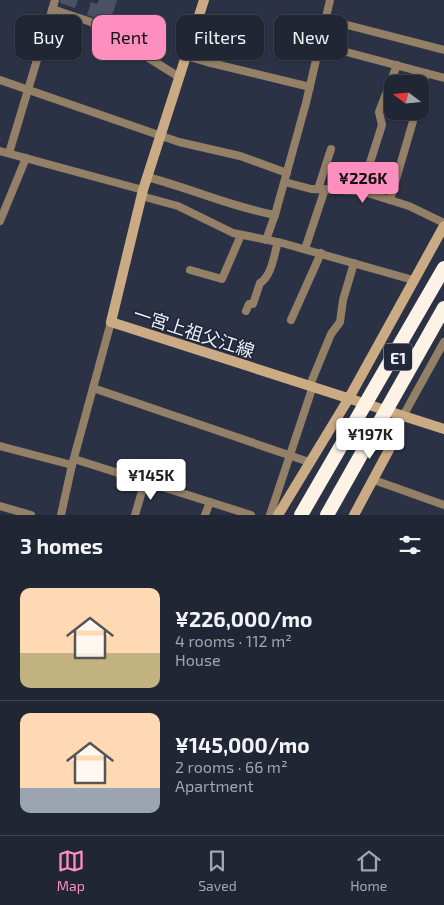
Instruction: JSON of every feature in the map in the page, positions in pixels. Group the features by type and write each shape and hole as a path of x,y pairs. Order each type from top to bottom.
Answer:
{"highway":[{"path":"301,515 444,268"},
{"name":"E1","path":"309,515 444,277"},
{"name":"E1","path":"327,515 444,308"},
{"path":"332,515 444,318"}],"main road":[{"name":"一宮上祖父江線","path":"199,15 204,0"},
{"name":"一宮上祖父江線","path":"185,60 142,193 111,322 444,429"},
{"path":"278,515 349,398 444,225"},
{"path":"354,515 390,448 399,421 403,416"}],"street":[{"path":"9,154 55,0"},
{"path":"325,15 330,0"},
{"path":"52,9 91,22 179,77"},
{"path":"347,25 444,50"},
{"path":"347,52 444,78"},
{"path":"200,60 310,87"},
{"path":"266,240 286,178 316,60"},
{"path":"361,191 382,125 379,112 397,65"},
{"path":"0,80 185,144 240,156 286,178 321,189 361,191 409,206 444,225"},
{"path":"390,200 413,120"},
{"path":"305,249 331,149"},
{"path":"0,151 142,193 178,206 219,228 240,235 321,253 414,280"},
{"path":"0,222 26,158"},
{"path":"147,177 210,196 250,211 275,216"},
{"path":"190,270 222,279 240,235"},
{"path":"246,311 249,304 253,304 260,283 265,280 269,272 278,242"},
{"path":"291,320 321,253"},
{"path":"270,515 330,334 340,322 343,300 354,263"},
{"path":"61,515 73,462 111,322"},
{"path":"403,416 444,342"},
{"path":"93,388 309,462"},
{"path":"0,446 73,462 145,481 251,515"},
{"path":"374,480 444,505"},
{"path":"135,515 145,481"},
{"path":"205,515 210,502"},
{"path":"0,506 31,515"}],"building":[{"path":"60,0 78,0 75,8 60,3"},
{"path":"99,0 117,0 112,15 92,15 92,17 87,15 91,2 97,4"}]}
